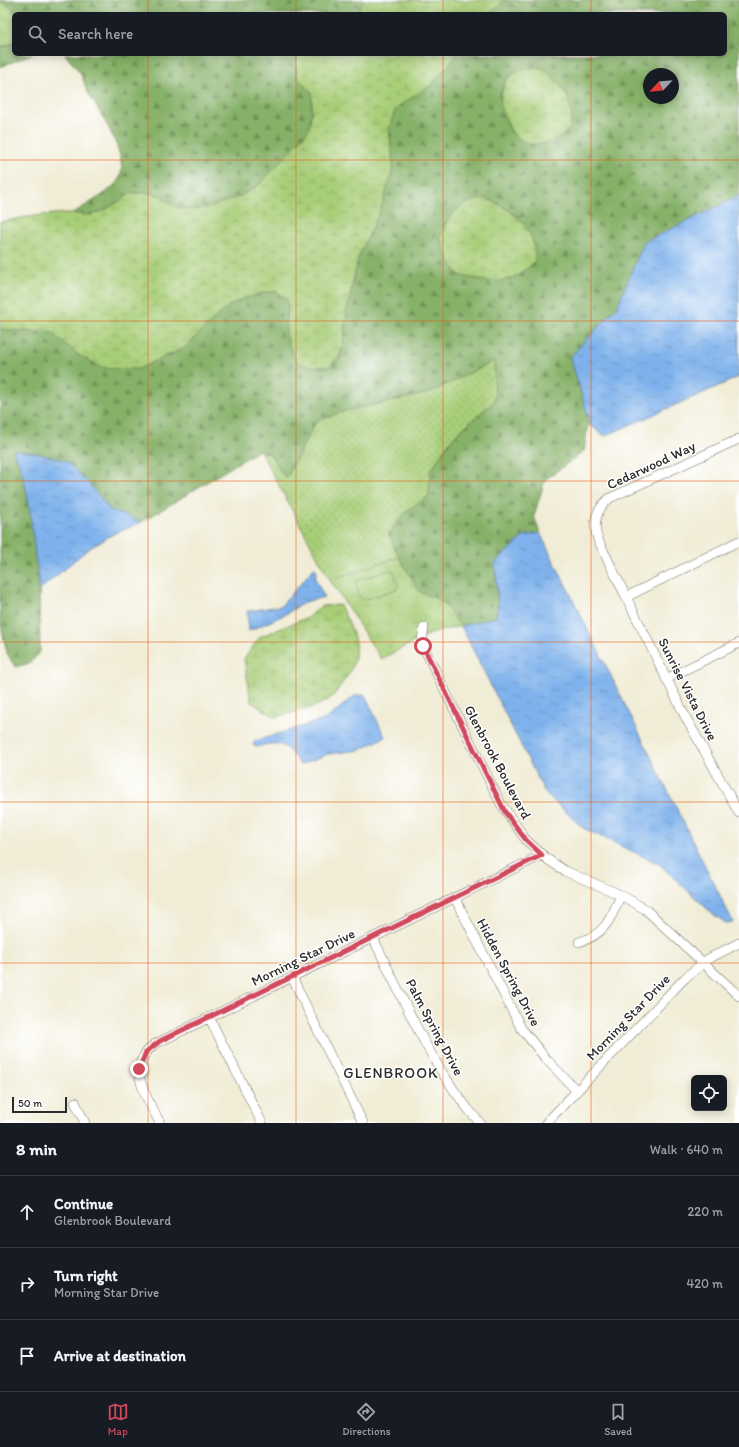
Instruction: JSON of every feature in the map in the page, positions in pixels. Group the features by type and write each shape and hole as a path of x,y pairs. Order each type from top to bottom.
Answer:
{"street":[{"name":"Cedarwood Way","path":"626,597 596,535 596,519 602,505 614,496 739,439"},
{"path":"626,597 739,541"},
{"name":"Sunrise Vista Drive","path":"626,597 690,726 739,814"},
{"name":"Glenbrook Boulevard","path":"424,627 422,641 425,650 501,804 520,833 542,855 571,875 621,895 652,915 739,996"},
{"path":"666,679 739,643"},
{"name":"Morning Star Drive","path":"160,1123 141,1083 136,1062 154,1044 542,855"},
{"path":"579,942 595,936 604,929 621,895"},
{"name":"Hidden Spring Drive","path":"455,898 521,1028 547,1060 577,1090"},
{"name":"Palm Spring Drive","path":"373,938 431,1055 457,1096 480,1123"},
{"name":"Morning Star Drive","path":"546,1123 672,990 703,962 739,943"},
{"path":"292,977 363,1123"},
{"path":"210,1017 262,1123"},
{"path":"75,1102 85,1123"}],"green space":[{"path":"0,0 364,0 357,12 14,12 10,6 0,2"},
{"path":"364,0 505,0 491,12 357,12"},
{"path":"505,0 739,0 739,196 644,242 617,307 570,357 589,419 584,451 545,480 534,516 540,533 524,536 495,563 498,604 496,618 461,626 442,602 419,591 399,557 388,533 408,510 429,496 430,471 454,436 495,401 494,361 429,393 345,411 316,421 286,479 270,454 259,450 142,522 110,510 89,484 66,461 36,453 13,450 27,486 39,579 40,652 30,663 15,667 7,653 0,621 0,329 37,332 44,330 52,333 80,356 92,361 138,369 184,348 227,307 245,298 266,292 277,292 285,298 289,306 286,321 288,343 298,363 328,367 340,358 347,309 358,258 379,213 388,186 393,166 389,128 394,113 399,106 431,85 456,56 727,56 727,12 491,12","holes":["517,72 567,131 545,143 518,139 511,132 500,105 502,88 506,79","485,198 500,204 510,211 488,281 458,274"]},
{"path":"0,2 5,3 14,12 12,12 12,44 0,47"},
{"path":"12,44 12,56 27,56 0,67 0,47"},
{"path":"66,56 297,56 295,63 304,86 312,91 312,112 309,128 306,135 258,186 239,197 207,208 189,210 176,207 161,196 150,193 132,193 103,211 91,215 72,214 112,188 120,177 122,168 117,146 112,134 88,93 77,68"},
{"path":"297,56 456,56 431,85 399,106 394,113 389,128 393,166 379,213 358,258 347,309 343,344 339,358 328,367 309,366 298,363 288,343 286,321 289,306 285,298 277,292 266,292 245,298 227,307 184,348 138,369 104,368 80,356 52,333 44,330 37,332 0,329 0,222 32,216 66,213 91,215 103,211 132,193 150,193 161,196 176,207 189,210 207,208 239,197 258,186 305,135 309,128 312,112 312,92 300,80 296,70"},
{"path":"528,68 543,68 562,88 567,96 571,109 571,123 567,131 557,139 537,144 525,142 515,136 504,116 501,105 502,92 508,78 516,72"},
{"path":"485,198 505,208 514,215 527,230 532,239 535,261 517,275 508,279 499,281 479,280 458,274 449,259 440,237 448,221 456,210 461,206 475,200"},
{"path":"495,360 495,401 454,436 430,471 429,496 408,510 388,533 399,557 330,580 259,449 270,454 286,478 316,421 345,411 429,393"},
{"path":"399,557 419,591 442,602 461,626 429,634 381,659 330,580"},
{"path":"391,570 394,572 398,585 397,589 363,600 359,597 356,584 358,580"},
{"path":"340,605 354,636 355,655 353,665 348,675 333,696 316,706 275,717 251,702 244,659 260,637 308,617 321,606"}],"water":[{"path":"739,196 739,377 605,436 588,424 589,419 570,357 617,307 644,242"},
{"path":"13,450 36,453 66,461 89,484 110,510 142,522 115,533 87,550 38,591 39,579 28,497"},
{"path":"540,533 733,922 726,923 713,914 659,864 583,828 545,793 461,626 496,617 498,604 495,563 524,536"},
{"path":"314,568 317,570 315,578 324,597 305,602 284,615 249,631 247,611 281,606"},
{"path":"356,695 365,695 385,737 360,750 328,754 300,765 287,748 277,744 256,747 253,745 255,741 326,719"}],"district":[{"name":"GLENBROOK","path":"391,1073"}],"route":[{"path":"139,1069 142,1058 154,1044 542,855 526,840 505,812 423,646"}]}
